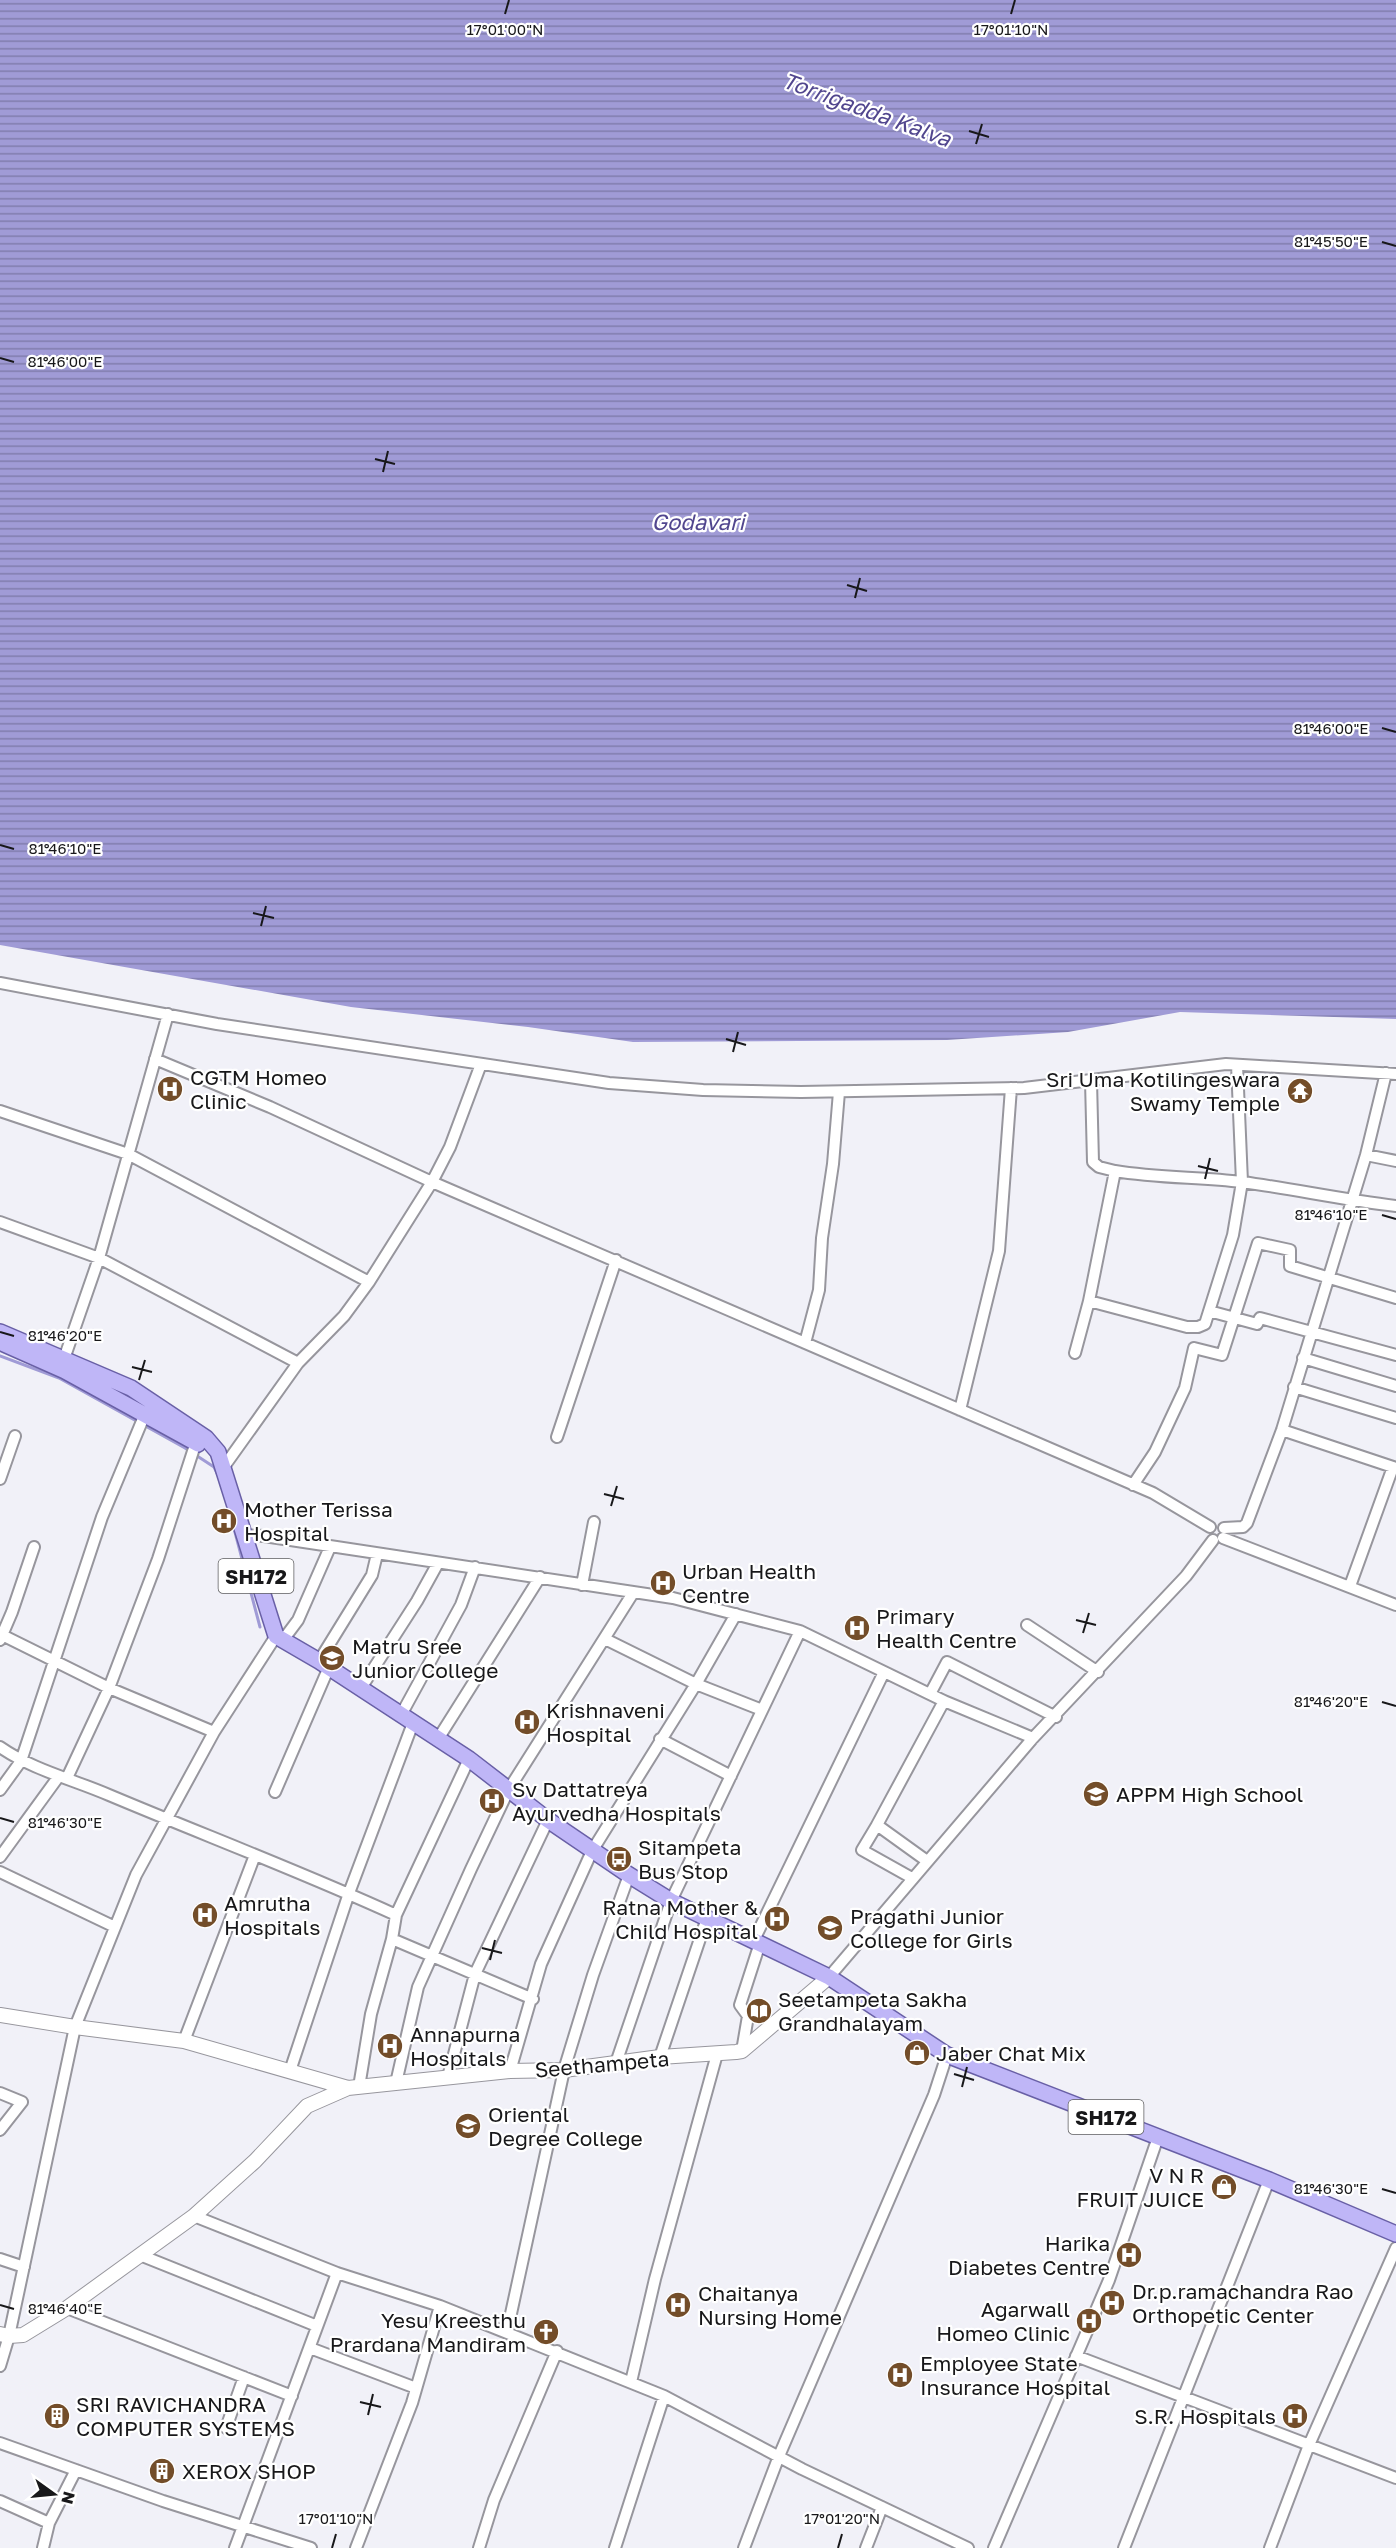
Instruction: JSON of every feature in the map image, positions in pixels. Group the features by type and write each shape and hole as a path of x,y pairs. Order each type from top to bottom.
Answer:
{"main road":[{"name":"SH172","path":"0,1332 131,1388 206,1438 218,1452 242,1535 280,1638 324,1664 469,1759 548,1820 629,1875 671,1901 829,1977 948,2055 1269,2180 1396,2234"},
{"path":"0,1342 64,1371 218,1452"}],"street":[{"path":"0,983 217,1024 609,1083 703,1090 839,1092 1011,1088 1091,1081 1226,1064 1391,1074 1282,1430 1247,1523 1243,1527 1220,1535 1186,1576 1034,1738 829,1977 742,2050"},
{"path":"64,1359 99,1258 168,1014"},
{"path":"155,1059 270,1107 432,1182 1153,1492 1210,1527 1208,1534 1220,1535 1396,1605"},
{"path":"223,1468 298,1363 344,1316 369,1282 432,1182 450,1147 481,1064"},
{"path":"1133,1485 1155,1452 1185,1388 1194,1348 1205,1324 1233,1235 1242,1182 1237,1065"},
{"path":"1091,1081 1093,1162 1099,1167 1145,1176 1242,1182 1351,1201 1396,1206"},
{"path":"960,1410 999,1251 1011,1088"},
{"path":"806,1343 819,1290 822,1238 833,1164 839,1092"},
{"path":"0,1111 128,1154 369,1282"},
{"path":"1366,1155 1396,1161"},
{"path":"1075,1353 1089,1302 1115,1171"},
{"path":"0,1222 99,1258 298,1363"},
{"path":"1194,1348 1222,1355 1258,1243 1290,1250 1290,1266 1396,1298"},
{"path":"557,1437 616,1260"},
{"path":"1089,1302 1187,1327 1198,1327 1205,1324"},
{"path":"1209,1311 1257,1324 1260,1318 1396,1355"},
{"path":"1303,1358 1396,1386"},
{"path":"1294,1387 1396,1418"},
{"path":"0,1790 21,1761 56,1661 74,1595 102,1518 145,1414"},
{"path":"1282,1430 1394,1467 1350,1586"},
{"path":"0,1479 15,1436"},
{"path":"0,1857 63,1777 109,1688 158,1559 196,1442"},
{"path":"582,1585 594,1522"},
{"path":"242,1535 673,1598 736,1614 800,1631 944,1701 1034,1738"},
{"path":"34,1547 1,1636 109,1688 214,1732"},
{"path":"0,2366 5,2335 24,2267 75,2027 115,1927 136,1875 214,1732 280,1638 298,1620 330,1547"},
{"path":"275,1792 324,1664 372,1575 377,1554"},
{"path":"361,1688 417,1601 438,1563"},
{"path":"290,2071 407,1719 461,1605 475,1568"},
{"path":"438,1739 540,1577"},
{"path":"396,2083 418,1987 509,1789 633,1593"},
{"path":"510,2071 541,1964 592,1851 696,1684 736,1614"},
{"path":"1027,1625 1098,1672"},
{"path":"616,2063 671,1901 800,1631"},
{"path":"605,1639 696,1684 762,1710"},
{"path":"930,1694 947,1662 1056,1717"},
{"path":"742,2050 748,2016 740,2005 757,1941 884,1671"},
{"path":"912,1878 862,1850 944,1701"},
{"path":"660,1739 731,1776"},
{"path":"0,1747 21,1761 349,1893 396,1915"},
{"path":"353,2088 392,1939 396,1915 469,1759"},
{"path":"448,2077 476,1974 548,1820"},
{"path":"877,1825 927,1861"},
{"path":"184,2041 255,1855"},
{"path":"0,1872 115,1927"},
{"path":"507,2332 564,2070 593,1975 629,1875"},
{"path":"660,2057 707,1918"},
{"path":"392,1939 533,1998"},
{"path":"0,2015 184,2041 353,2088"},
{"name":"Seethampeta","path":"353,2088 510,2071 564,2070 660,2057 717,2054 742,2050"},
{"path":"631,2382 655,2279 717,2054"},
{"path":"744,2548 779,2456 934,2095 948,2055"},
{"path":"5,2335 23,2335 67,2308 194,2216 255,2161 307,2106 353,2088"},
{"path":"0,2093 22,2102 0,2130"},
{"path":"994,2548 1109,2280 1158,2137"},
{"path":"1124,2548 1269,2180"},
{"path":"194,2216 337,2273 440,2306 557,2351 664,2396 779,2456 968,2548"},
{"path":"1270,2548 1310,2445 1396,2248"},
{"path":"140,2255 317,2326"},
{"path":"0,2259 24,2267"},
{"path":"235,2548 337,2273"},
{"path":"356,2548 416,2388 440,2306"},
{"path":"67,2308 292,2396"},
{"path":"310,2348 416,2388"},
{"path":"479,2548 494,2500 557,2351"},
{"path":"1076,2356 1396,2478"},
{"path":"226,2428 244,2377"},
{"path":"615,2548 664,2396"},
{"path":"0,2443 311,2548"},
{"path":"44,2548 50,2523 76,2470"},
{"path":"0,2501 50,2523"},
{"path":"866,2548 882,2507"}],"water":[{"name":"Godavari","path":"0,0 1396,0 1396,1019 1180,1012 1068,1032 947,1040 633,1042 528,1027 351,1007 0,945"}],"waterway":[{"path":"0,1356 59,1378 185,1448 214,1467 218,1475"},
{"path":"232,1521 260,1627"}],"place":[{"name":"CGTM Homeo Clinic","path":"170,1089"},
{"name":"Sri Uma Kotilingeswara Swamy Temple","path":"1300,1091"},
{"name":"Mother Terissa Hospital","path":"224,1521"},
{"name":"Urban Health Centre","path":"663,1583"},
{"name":"Primary Health Centre","path":"857,1628"},
{"name":"Matru Sree Junior College","path":"332,1658"},
{"name":"Krishnaveni Hospital","path":"527,1722"},
{"name":"APPM High School","path":"1096,1794"},
{"name":"Sv Dattatreya Ayurvedha Hospitals","path":"492,1801"},
{"name":"Sitampeta Bus Stop","path":"619,1859"},
{"name":"Amrutha Hospitals","path":"205,1915"},
{"name":"Ratna Mother & Child Hospital","path":"777,1919"},
{"name":"Pragathi Junior College for Girls","path":"830,1928"},
{"name":"Seetampeta Sakha Grandhalayam","path":"759,2011"},
{"name":"Annapurna Hospitals","path":"390,2046"},
{"name":"Jaber Chat Mix","path":"917,2053"},
{"name":"Oriental Degree College","path":"468,2126"},
{"name":"V N R FRUIT JUICE","path":"1224,2187"},
{"name":"Harika Diabetes Centre","path":"1129,2255"},
{"name":"Dr.p.ramachandra Rao Orthopetic Center","path":"1112,2303"},
{"name":"Chaitanya Nursing Home","path":"678,2305"},
{"name":"Agarwall Homeo Clinic","path":"1089,2321"},
{"name":"Yesu Kreesthu Prardana Mandiram","path":"546,2332"},
{"name":"Employee State Insurance Hospital","path":"900,2375"},
{"name":"SRI RAVICHANDRA COMPUTER SYSTEMS","path":"57,2416"},
{"name":"S.R. Hospitals","path":"1295,2416"},
{"name":"XEROX SHOP","path":"162,2471"}],"water label":[{"name":"Torrigadda Kalva","path":"867,109"}]}
